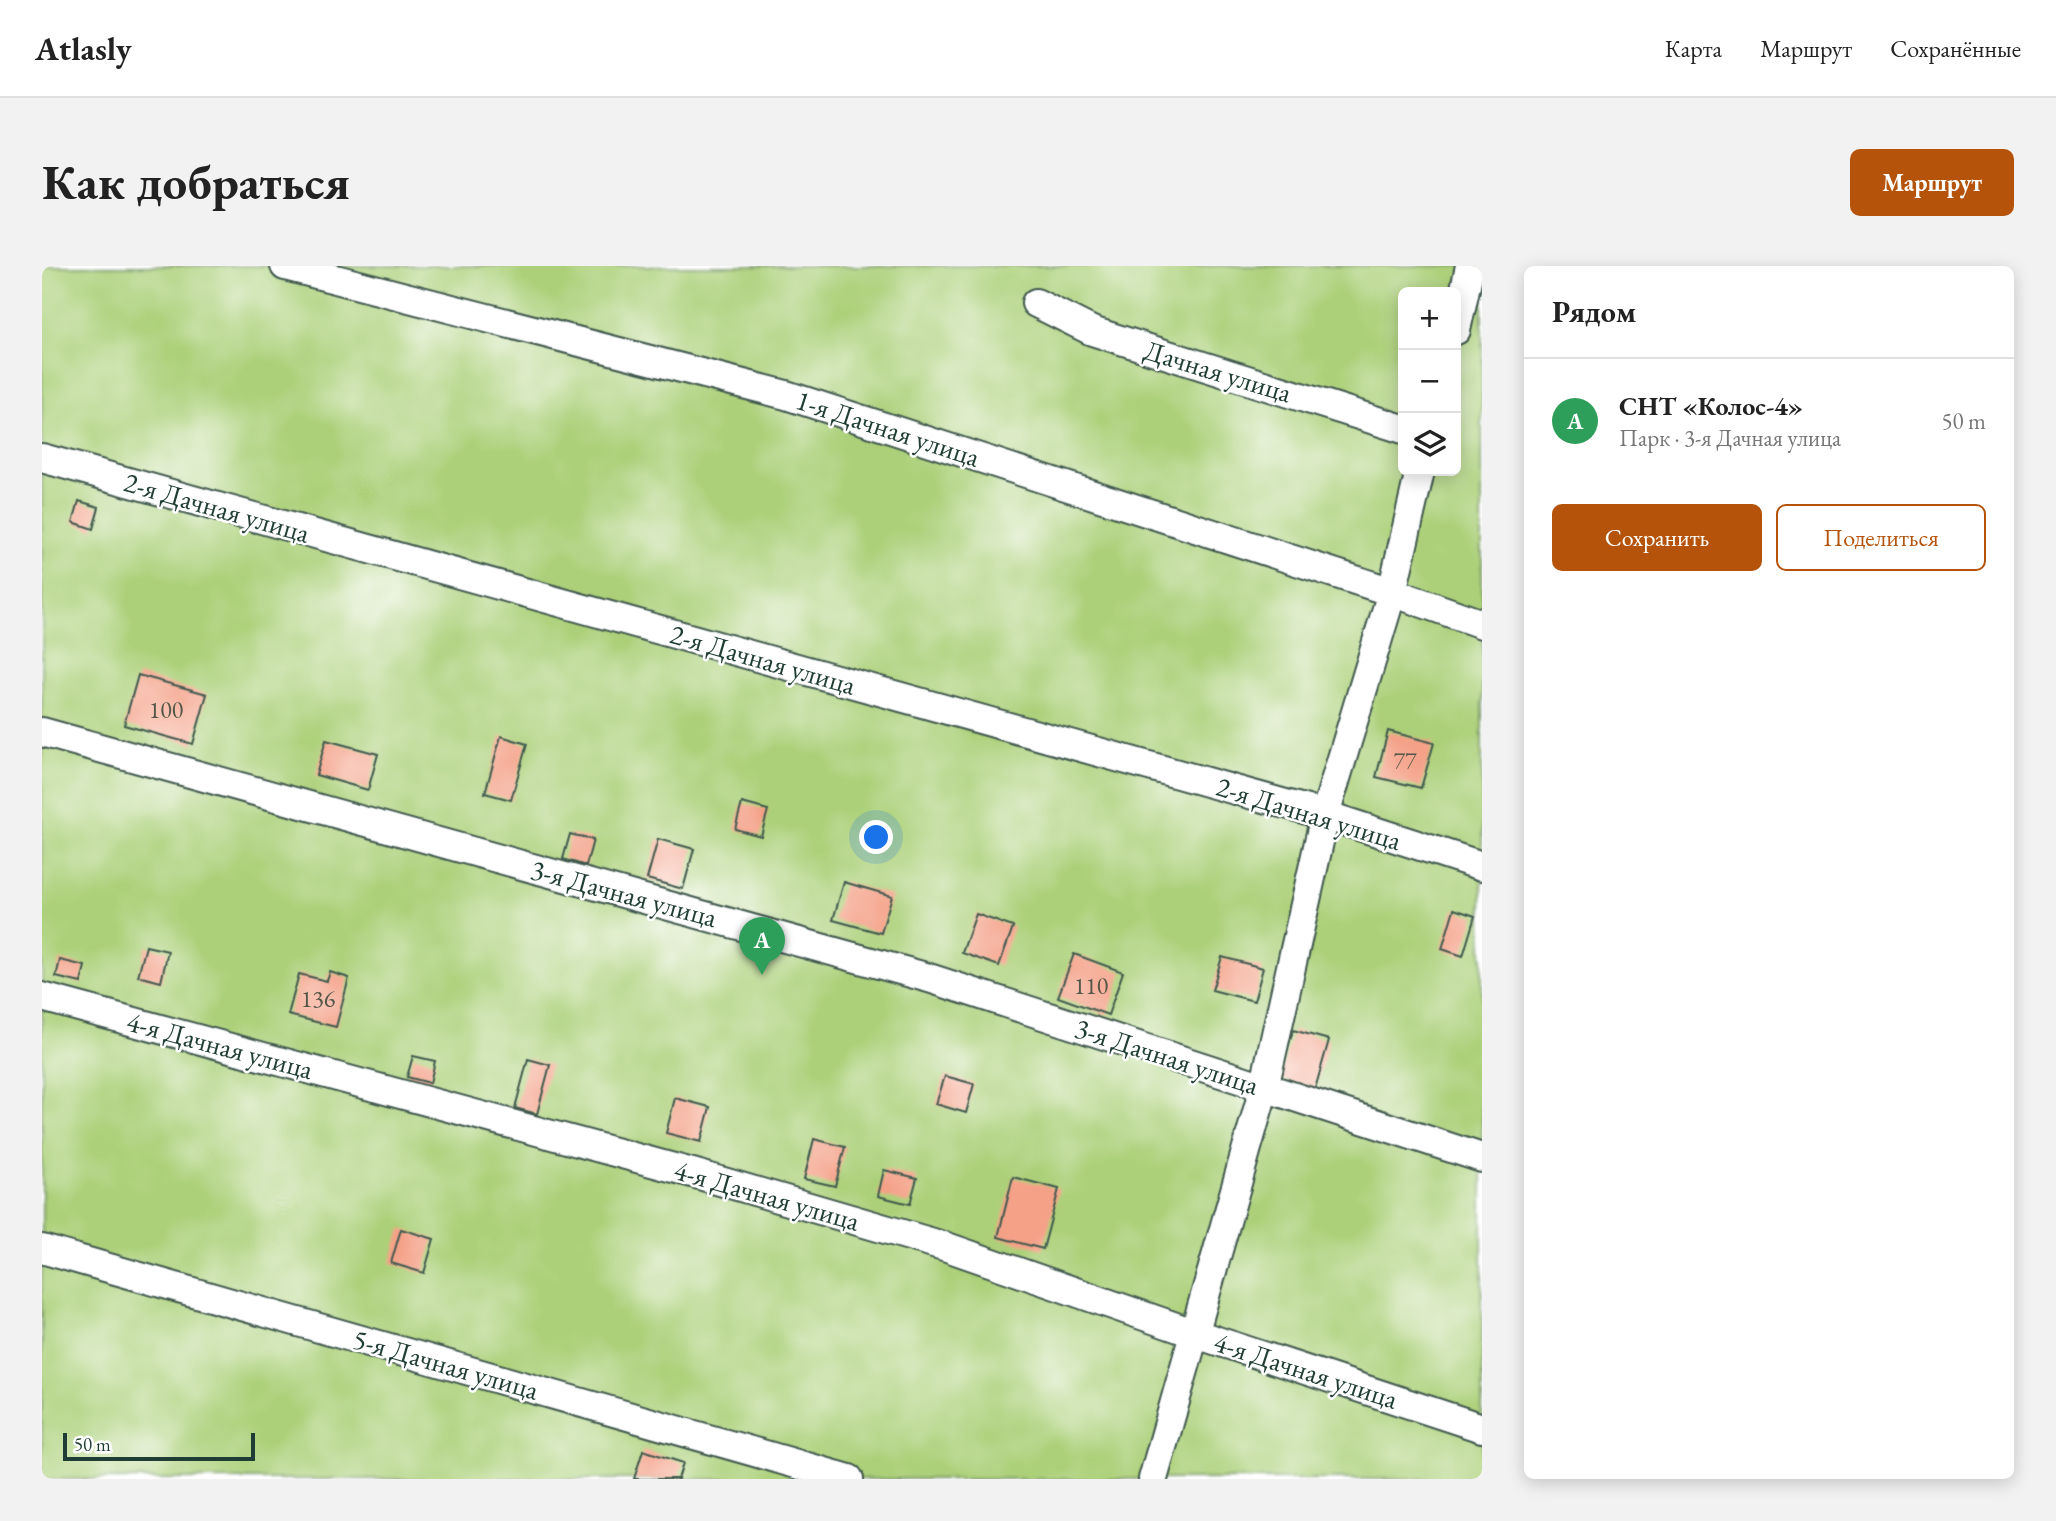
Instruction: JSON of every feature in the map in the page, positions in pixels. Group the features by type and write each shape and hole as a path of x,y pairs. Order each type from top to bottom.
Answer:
{"street":[{"name":"1-я Дачная улица","path":"285,266 786,395 1392,592 1482,624"},
{"path":"1467,315 1470,266"},
{"name":"Дачная улица","path":"1036,303 1092,331 1398,427"},
{"name":"2-я Дачная улица","path":"42,458 1325,816 1482,866"},
{"path":"1153,1479 1264,1088 1325,816 1392,592 1419,476"},
{"name":"3-я Дачная улица","path":"42,732 929,978 1482,1158"},
{"name":"4-я Дачная улица","path":"42,997 696,1174 947,1247 1194,1333 1482,1428"},
{"name":"5-я Дачная улица","path":"42,1249 849,1479"}],"green space":[{"path":"42,266 1482,266 1482,1479 42,1479"}],"building":[{"path":"79,501 99,507 93,529 73,522"},
{"path":"138,675 207,694 193,744 124,725"},
{"path":"1388,731 1434,743 1421,788 1376,777"},
{"path":"501,736 527,744 511,800 485,793"},
{"path":"326,740 378,754 368,790 316,775"},
{"path":"742,803 768,810 761,836 735,829"},
{"path":"570,834 593,840 586,866 563,859"},
{"path":"658,839 694,849 683,889 647,879"},
{"path":"844,882 892,896 881,933 833,920"},
{"path":"1454,909 1475,916 1463,956 1442,949"},
{"path":"976,914 1013,927 999,966 962,953"},
{"path":"146,946 168,951 161,982 138,976"},
{"path":"1074,954 1123,972 1108,1015 1058,997"},
{"path":"1222,957 1263,968 1254,1001 1212,990"},
{"path":"60,960 85,966 81,983 56,977"},
{"path":"330,972 349,978 336,1027 288,1015 299,974 327,981"},
{"path":"1293,1030 1329,1040 1315,1089 1279,1079"},
{"path":"413,1056 435,1061 430,1083 407,1077"},
{"path":"528,1059 550,1065 537,1114 515,1108"},
{"path":"945,1076 974,1084 966,1113 936,1104"},
{"path":"675,1098 710,1107 701,1142 666,1133"},
{"path":"814,1139 845,1147 835,1186 804,1179"},
{"path":"884,1170 917,1178 910,1204 878,1196"},
{"path":"1013,1177 1059,1189 1043,1249 998,1237"},
{"path":"401,1229 434,1239 424,1273 391,1263"},
{"path":"643,1450 683,1463 678,1479 634,1479"}],"place":[{"name":"СНТ «Колос-4»","path":"762,975"}]}
